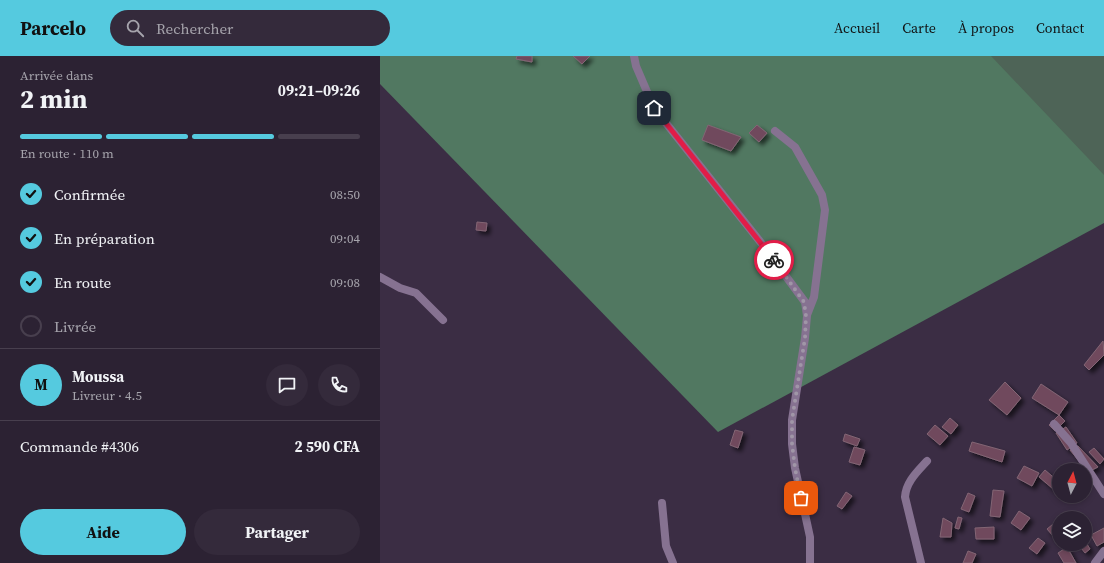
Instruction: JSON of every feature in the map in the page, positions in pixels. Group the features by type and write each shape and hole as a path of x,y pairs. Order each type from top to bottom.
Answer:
{"street":[{"path":"634,56 636,66 654,108 757,237 804,302 806,316 805,338 792,420 792,444 795,468 810,537 810,563"},
{"path":"775,131 795,147 822,196 825,210 814,297 806,316"},
{"path":"380,276 400,288 416,293 443,320"},
{"path":"1054,424 1071,443 1104,494"},
{"path":"921,563 905,497 908,483 927,461"},
{"path":"662,503 666,546 673,563"},
{"path":"1095,563 1104,551"}],"green space":[{"path":"380,56 991,56 1104,175 1104,223 718,432 380,84"},
{"path":"989,56 1104,56 1104,178"}],"building":[{"path":"517,56 532,56 532,62 516,59"},
{"path":"573,56 590,56 582,64"},
{"path":"708,125 741,137 731,151 702,140"},
{"path":"757,125 767,133 759,142 749,133"},
{"path":"477,222 487,223 486,231 476,230"},
{"path":"1103,341 1104,355 1089,370 1084,365"},
{"path":"1005,382 1021,398 1007,415 989,400"},
{"path":"1041,384 1068,402 1059,415 1032,398"},
{"path":"1059,415 1065,421 1055,431 1049,425"},
{"path":"950,418 958,425 951,434 942,427"},
{"path":"935,425 948,436 940,445 927,434"},
{"path":"1066,427 1077,443 1067,450 1056,433"},
{"path":"735,430 743,432 738,448 730,445"},
{"path":"845,434 860,439 857,446 843,441"},
{"path":"972,442 1005,451 1002,462 969,451"},
{"path":"1078,446 1098,467 1092,470 1092,463 1081,463 1070,450"},
{"path":"854,447 865,450 860,465 849,462"},
{"path":"1094,448 1104,459 1100,464 1089,452"},
{"path":"1024,466 1039,473 1032,486 1017,478"},
{"path":"1045,470 1052,476 1052,488 1039,477"},
{"path":"993,490 1004,491 1000,517 990,516"},
{"path":"846,492 852,496 842,509 837,506"},
{"path":"968,493 975,496 969,512 961,509"},
{"path":"1019,511 1030,518 1021,530 1011,523"},
{"path":"958,517 962,518 959,529 955,528"},
{"path":"943,518 952,523 951,537 940,537"},
{"path":"1052,525 1052,535 1047,529"},
{"path":"994,527 994,539 976,539 975,528"},
{"path":"1104,528 1104,542 1097,546 1092,534"},
{"path":"1038,538 1045,543 1037,554 1029,548"},
{"path":"968,551 976,554 972,563 963,563"},
{"path":"1061,551 1069,551 1076,563 1064,563 1058,553"}],"way so far":[{"path":"774,260 804,302 806,316 805,338 792,420 792,444 801,498"}],"route":[{"path":"654,108 774,260"}]}
